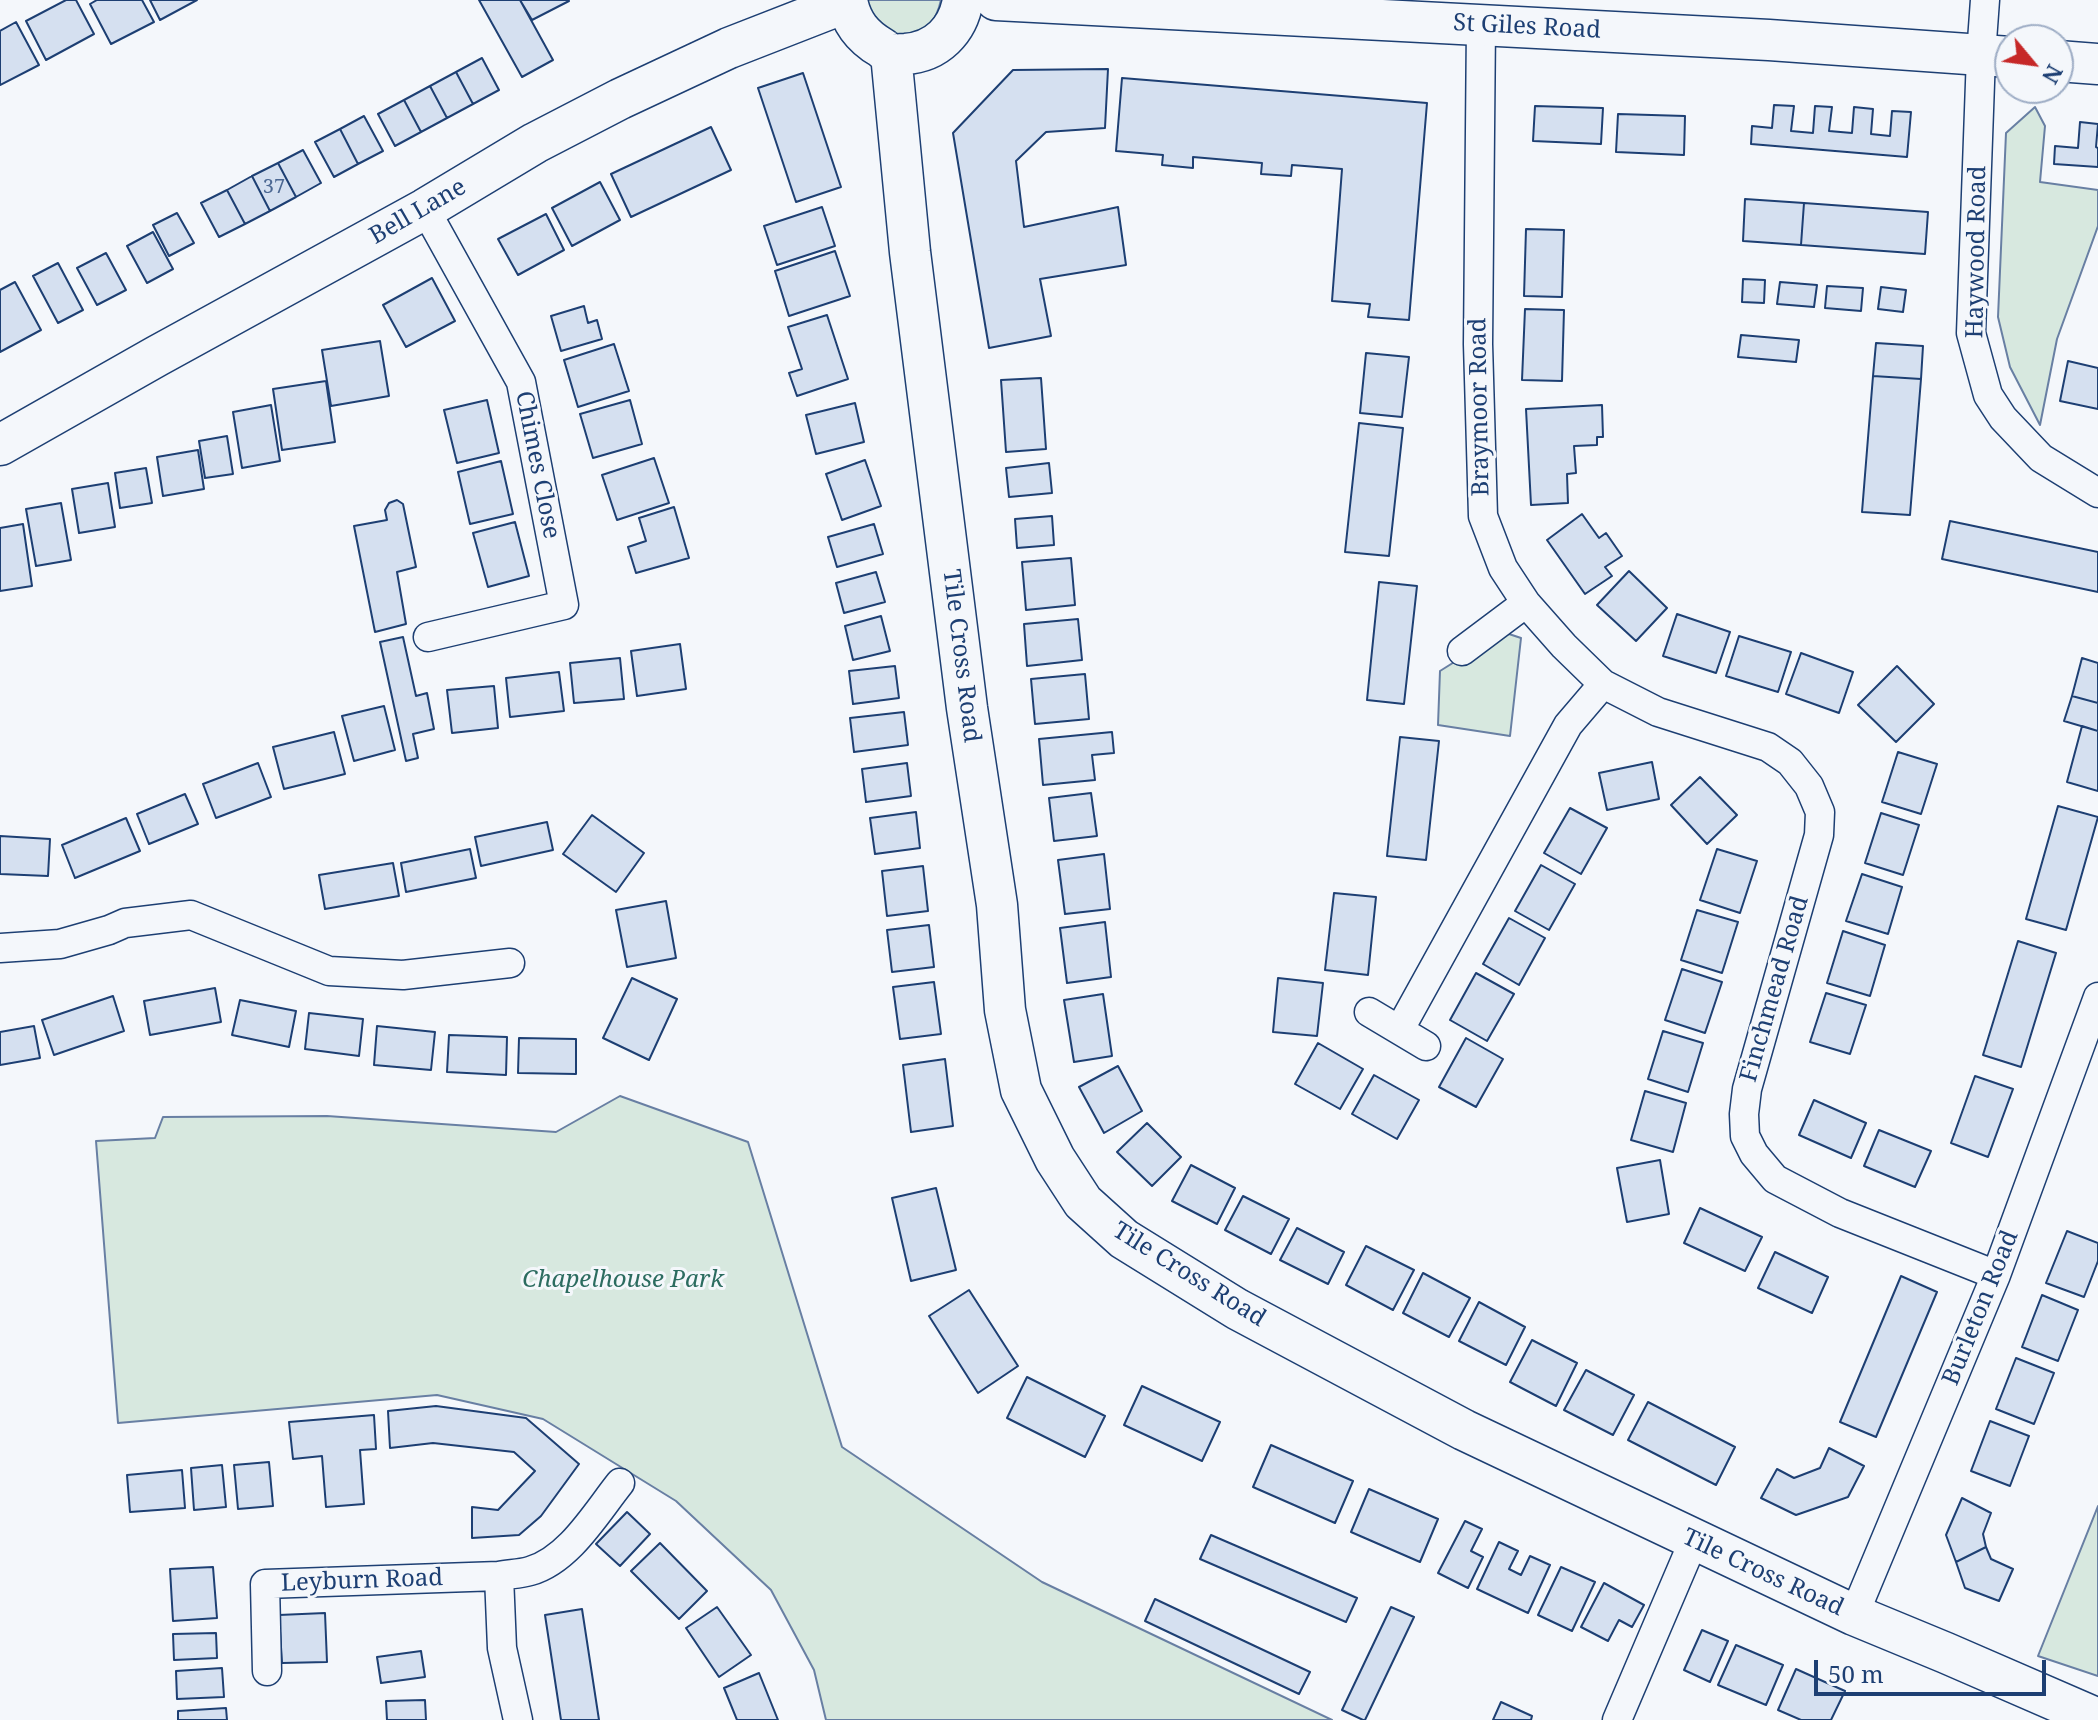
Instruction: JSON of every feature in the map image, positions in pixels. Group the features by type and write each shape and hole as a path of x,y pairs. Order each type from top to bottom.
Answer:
{"street":[{"path":"847,1 854,24 862,34 891,54 919,52 943,39 955,26 963,0"},
{"name":"St Giles Road","path":"996,0 1769,40 1994,56"},
{"name":"Haywood Road","path":"1985,0 1994,46"},
{"name":"Bell Lane","path":"0,445 425,209 535,143 729,48 847,1"},
{"name":"Braymoor Road","path":"1481,24 1478,344 1483,516 1503,568 1526,603 1603,684"},
{"name":"Tile Cross Road","path":"891,54 912,267 967,708 997,905 1005,1010 1021,1090 1055,1159 1083,1202 1124,1239 1237,1309 1464,1430 1854,1615 2098,1719"},
{"path":"2074,62 2098,64"},
{"name":"Haywood Road","path":"1994,78 1971,333 1988,395 2003,418 2041,458 2098,493"},
{"name":"Chimes Close","path":"425,209 521,382 564,605 428,637"},
{"path":"1462,651 1526,603"},
{"path":"1400,1029 1568,725 1603,684"},
{"name":"Finchmead Road","path":"1603,684 1658,712 1768,747 1790,762 1809,786 1820,812 1819,835 1747,1089 1745,1136 1754,1154 1775,1179 1840,1213 1996,1275"},
{"path":"0,948 60,944 125,923 191,915 329,971 403,975 510,963"},
{"name":"Burleton Road","path":"1854,1615 1996,1275 2098,997"},
{"path":"1369,1012 1426,1046"},
{"name":"Leyburn Road","path":"267,1671 265,1584 499,1576 530,1572 550,1563 567,1549 620,1483"},
{"path":"1617,1720 1694,1540"},
{"path":"499,1576 502,1648 518,1720"}],"green space":[{"path":"866,0 941,0 929,26 918,34 903,36 878,29"},
{"path":"2035,107 2045,126 2040,182 2098,190 2098,226 2057,339 2040,425 2010,367 1998,317 2006,133"},
{"path":"1509,634 1521,638 1510,736 1438,725 1440,671 1494,637"},
{"name":"Chapelhouse Park","path":"620,1096 748,1142 842,1447 1042,1582 1332,1720 826,1720 814,1670 771,1590 676,1501 543,1419 437,1395 118,1423 96,1141 155,1138 163,1117 327,1116 556,1132"},
{"path":"2098,1506 2098,1676 2038,1656"}],"building":[{"path":"66,0 76,0 94,34 46,60 26,21"},
{"path":"97,0 142,0 154,22 111,44 90,4"},
{"path":"150,0 197,0 160,20"},
{"path":"479,0 520,0 553,60 522,77"},
{"path":"520,0 568,0 569,1 532,20"},
{"path":"16,22 39,65 0,85 0,31"},
{"path":"482,58 499,90 473,104 456,72"},
{"path":"1108,69 1105,128 1046,132 1016,161 1024,227 1118,207 1126,265 1040,279 1051,336 989,348 953,133 1013,70"},
{"path":"456,72 473,104 447,118 430,86"},
{"path":"803,73 841,187 796,202 758,88"},
{"path":"1122,78 1427,103 1409,320 1368,317 1370,304 1332,301 1342,169 1292,165 1291,176 1261,174 1262,163 1193,157 1193,168 1162,165 1163,155 1116,151"},
{"path":"430,86 447,118 421,132 404,100"},
{"path":"404,100 421,132 395,146 378,114"},
{"path":"1774,105 1794,106 1791,131 1813,133 1815,106 1832,107 1829,131 1852,133 1854,107 1873,109 1871,134 1890,136 1892,111 1911,112 1907,157 1751,144 1752,126 1772,128"},
{"path":"1535,106 1603,108 1601,144 1533,141"},
{"path":"1618,114 1685,116 1684,155 1616,152"},
{"path":"364,116 383,151 358,164 340,129"},
{"path":"2080,122 2098,124 2098,167 2054,164 2055,146 2078,148"},
{"path":"711,127 731,170 631,217 611,174"},
{"path":"340,129 358,164 334,177 315,142"},
{"path":"303,150 321,183 296,197 278,163"},
{"path":"278,163 296,197 270,211 252,176"},
{"path":"252,176 270,211 245,224 227,190"},
{"path":"600,182 620,220 572,246 552,208"},
{"path":"227,190 245,224 219,237 201,203"},
{"path":"1745,199 1804,203 1801,245 1743,241"},
{"path":"1804,203 1928,212 1925,254 1801,245"},
{"path":"822,207 835,246 777,265 764,226"},
{"path":"177,213 194,243 169,256 153,225"},
{"path":"546,214 564,250 518,275 498,239"},
{"path":"1526,229 1564,230 1562,297 1524,296"},
{"path":"153,232 173,269 147,283 127,246"},
{"path":"835,251 850,296 789,316 775,271"},
{"path":"106,253 126,290 97,305 77,268"},
{"path":"58,263 83,310 58,323 33,276"},
{"path":"432,278 455,321 406,347 383,305"},
{"path":"1743,279 1765,280 1764,303 1742,302"},
{"path":"15,282 41,330 0,352 0,290"},
{"path":"1780,282 1817,285 1814,307 1777,304"},
{"path":"1827,286 1863,288 1861,311 1825,308"},
{"path":"1881,287 1906,290 1903,312 1878,309"},
{"path":"584,306 588,323 597,320 602,339 561,351 551,316"},
{"path":"1525,309 1564,310 1562,381 1522,380"},
{"path":"827,315 848,379 797,396 789,373 802,369 788,327"},
{"path":"1741,335 1799,340 1796,362 1738,357"},
{"path":"380,341 389,396 331,406 322,350"},
{"path":"1876,343 1923,346 1921,379 1873,376"},
{"path":"614,344 629,391 578,407 564,360"},
{"path":"1366,353 1409,357 1402,417 1360,413"},
{"path":"2068,361 2098,368 2098,409 2060,401"},
{"path":"1873,376 1921,379 1910,515 1862,512"},
{"path":"1041,378 1046,449 1006,452 1001,380"},
{"path":"326,381 335,442 282,450 273,389"},
{"path":"487,400 499,453 457,463 444,410"},
{"path":"630,400 642,444 593,458 580,414"},
{"path":"855,403 864,442 816,454 806,415"},
{"path":"271,405 280,461 242,468 233,412"},
{"path":"1602,405 1603,437 1597,437 1597,445 1574,446 1576,473 1567,474 1568,503 1531,505 1526,409"},
{"path":"1359,423 1403,428 1389,556 1345,552"},
{"path":"227,436 233,474 205,478 199,441"},
{"path":"198,450 204,489 163,496 157,457"},
{"path":"654,458 669,503 617,520 602,475"},
{"path":"865,460 881,506 842,520 826,474"},
{"path":"501,461 513,514 470,524 458,472"},
{"path":"1049,463 1052,493 1009,497 1006,468"},
{"path":"146,468 152,503 120,508 115,473"},
{"path":"108,483 115,527 79,533 72,489"},
{"path":"397,500 403,504 416,567 397,572 406,624 375,632 354,526 387,520 385,510 389,503"},
{"path":"61,503 71,560 36,566 26,509"},
{"path":"674,507 689,558 636,573 628,547 646,541 639,518"},
{"path":"1582,514 1599,538 1606,533 1622,556 1605,567 1612,576 1585,594 1547,540"},
{"path":"1052,516 1054,545 1017,548 1015,519"},
{"path":"1950,521 2098,552 2098,592 1942,559"},
{"path":"515,522 529,576 488,587 473,533"},
{"path":"23,524 32,586 0,591 0,528"},
{"path":"874,524 883,554 837,567 828,537"},
{"path":"1071,558 1075,605 1026,610 1022,562"},
{"path":"1629,571 1667,608 1636,641 1597,605"},
{"path":"876,572 885,602 844,613 836,583"},
{"path":"1379,582 1417,586 1404,704 1367,700"},
{"path":"1677,614 1730,632 1716,673 1663,656"},
{"path":"881,616 890,651 853,660 845,626"},
{"path":"1078,619 1082,660 1027,666 1024,624"},
{"path":"1739,636 1791,652 1778,692 1726,676"},
{"path":"403,637 416,696 427,693 434,729 413,734 418,758 406,761 380,642"},
{"path":"680,644 686,689 637,696 631,651"},
{"path":"1801,653 1853,672 1839,713 1786,694"},
{"path":"620,658 624,699 574,703 570,663"},
{"path":"2082,658 2098,663 2098,703 2072,696"},
{"path":"895,666 899,698 853,704 849,671"},
{"path":"1897,666 1934,704 1896,742 1858,705"},
{"path":"559,672 564,711 510,717 506,678"},
{"path":"1085,674 1089,719 1035,724 1031,679"},
{"path":"494,686 498,728 452,733 447,690"},
{"path":"2072,696 2098,703 2098,731 2064,721"},
{"path":"384,706 395,750 354,761 342,716"},
{"path":"904,712 908,745 854,752 850,718"},
{"path":"2082,726 2098,731 2098,791 2067,782"},
{"path":"334,732 345,774 284,789 273,747"},
{"path":"1112,732 1114,753 1092,755 1095,780 1043,785 1039,739"},
{"path":"1400,737 1439,741 1426,860 1387,856"},
{"path":"1898,752 1937,764 1921,814 1882,802"},
{"path":"1652,762 1659,799 1607,810 1599,773"},
{"path":"258,763 271,797 216,818 203,784"},
{"path":"907,763 911,796 866,802 862,769"},
{"path":"1700,777 1737,815 1707,844 1671,805"},
{"path":"1091,793 1097,836 1054,841 1049,798"},
{"path":"185,794 198,824 149,844 137,814"},
{"path":"2058,806 2098,817 2066,930 2026,919"},
{"path":"1570,808 1607,828 1581,874 1544,853"},
{"path":"916,812 920,848 875,854 870,818"},
{"path":"1881,813 1919,825 1903,875 1865,863"},
{"path":"592,815 644,853 616,892 563,854"},
{"path":"126,818 140,851 75,878 62,845"},
{"path":"547,822 553,850 481,866 475,837"},
{"path":"0,836 50,839 48,876 0,874"},
{"path":"470,849 476,878 406,892 401,863"},
{"path":"1717,849 1757,861 1740,913 1700,900"},
{"path":"1104,854 1110,909 1065,914 1058,860"},
{"path":"393,863 399,896 325,909 319,875"},
{"path":"1541,865 1575,884 1549,930 1515,911"},
{"path":"923,866 928,911 887,916 882,871"},
{"path":"1862,874 1902,887 1888,934 1846,921"},
{"path":"1334,893 1376,897 1368,975 1325,970"},
{"path":"666,901 676,958 627,967 616,910"},
{"path":"1697,910 1738,922 1722,973 1681,960"},
{"path":"1509,918 1545,938 1519,985 1483,964"},
{"path":"1105,922 1111,977 1067,983 1060,928"},
{"path":"929,925 934,967 892,972 887,930"},
{"path":"1843,931 1885,945 1870,996 1827,983"},
{"path":"2018,941 2056,953 2021,1067 1983,1055"},
{"path":"1682,969 1722,982 1705,1033 1665,1020"},
{"path":"1476,973 1514,994 1487,1041 1450,1020"},
{"path":"632,978 677,999 649,1060 603,1038"},
{"path":"1278,978 1323,983 1317,1036 1273,1032"},
{"path":"934,982 941,1034 900,1039 893,987"},
{"path":"215,988 221,1022 150,1035 144,1001"},
{"path":"1826,993 1866,1005 1850,1054 1810,1042"},
{"path":"1103,994 1112,1056 1074,1062 1064,1000"},
{"path":"113,996 124,1031 54,1055 42,1020"},
{"path":"240,1000 296,1011 289,1047 232,1035"},
{"path":"309,1013 363,1019 359,1056 305,1049"},
{"path":"34,1026 40,1058 0,1065 0,1032"},
{"path":"377,1026 435,1032 431,1070 374,1065"},
{"path":"1663,1031 1703,1043 1688,1092 1648,1079"},
{"path":"449,1035 507,1037 506,1075 447,1072"},
{"path":"519,1038 576,1039 576,1074 518,1073"},
{"path":"1466,1038 1503,1059 1476,1107 1439,1087"},
{"path":"1318,1043 1363,1069 1340,1109 1295,1084"},
{"path":"945,1059 953,1126 911,1132 903,1065"},
{"path":"1118,1066 1142,1111 1104,1133 1079,1087"},
{"path":"1374,1075 1419,1100 1397,1139 1352,1114"},
{"path":"1975,1076 2013,1089 1988,1157 1951,1143"},
{"path":"1645,1091 1686,1103 1673,1152 1631,1140"},
{"path":"1814,1100 1866,1123 1851,1158 1799,1135"},
{"path":"1147,1123 1181,1157 1152,1186 1117,1152"},
{"path":"1879,1130 1931,1151 1915,1187 1864,1166"},
{"path":"1660,1160 1669,1214 1627,1222 1617,1168"},
{"path":"1191,1165 1235,1188 1217,1224 1172,1201"},
{"path":"936,1188 956,1270 911,1281 892,1198"},
{"path":"1243,1196 1289,1219 1271,1254 1225,1230"},
{"path":"1700,1208 1762,1237 1745,1271 1684,1243"},
{"path":"1297,1228 1344,1252 1328,1284 1280,1260"},
{"path":"2067,1231 2098,1243 2098,1261 2084,1297 2046,1283"},
{"path":"1366,1246 1414,1270 1393,1310 1346,1285"},
{"path":"1775,1252 1828,1277 1812,1313 1758,1288"},
{"path":"1423,1273 1470,1298 1449,1337 1403,1313"},
{"path":"1901,1276 1937,1292 1876,1437 1840,1422"},
{"path":"969,1290 1018,1366 978,1393 929,1316"},
{"path":"2042,1295 2078,1310 2058,1361 2022,1347"},
{"path":"1479,1302 1525,1327 1506,1365 1459,1341"},
{"path":"1532,1340 1577,1363 1556,1406 1510,1382"},
{"path":"2016,1358 2054,1373 2034,1424 1996,1409"},
{"path":"1586,1370 1634,1395 1613,1435 1564,1410"},
{"path":"1027,1377 1105,1416 1085,1457 1007,1418"},
{"path":"1142,1386 1220,1422 1202,1461 1124,1425"},
{"path":"1648,1402 1735,1447 1716,1485 1628,1440"},
{"path":"436,1406 526,1418 579,1464 541,1516 519,1535 472,1538 472,1507 498,1510 535,1471 514,1452 433,1443 390,1448 388,1411"},
{"path":"374,1415 376,1449 360,1450 364,1504 326,1507 322,1456 293,1459 289,1422"},
{"path":"1990,1421 2029,1436 2010,1486 1971,1471"},
{"path":"1271,1445 1353,1481 1335,1523 1253,1487"},
{"path":"1829,1448 1864,1466 1848,1497 1796,1515 1761,1498 1777,1469 1794,1478 1820,1468"},
{"path":"269,1462 273,1506 238,1509 234,1465"},
{"path":"222,1465 226,1507 194,1510 191,1468"},
{"path":"182,1470 185,1508 130,1512 127,1475"},
{"path":"1369,1489 1438,1519 1420,1562 1351,1532"},
{"path":"1962,1498 1991,1513 1983,1534 1986,1547 1956,1562 1946,1535"},
{"path":"627,1512 650,1534 620,1566 596,1544"},
{"path":"1465,1521 1482,1529 1471,1551 1483,1557 1468,1588 1438,1573"},
{"path":"1211,1535 1357,1598 1346,1622 1200,1559"},
{"path":"1499,1542 1518,1551 1509,1569 1521,1575 1530,1556 1550,1565 1528,1613 1477,1589"},
{"path":"660,1543 707,1591 679,1619 631,1571"},
{"path":"1986,1547 1991,1559 2013,1569 1999,1601 1965,1588 1956,1562"},
{"path":"213,1567 217,1618 173,1621 170,1569"},
{"path":"1561,1567 1595,1582 1572,1631 1538,1615"},
{"path":"1604,1583 1644,1605 1632,1627 1619,1620 1608,1641 1581,1627"},
{"path":"1155,1599 1310,1672 1299,1694 1145,1621"},
{"path":"717,1607 751,1655 719,1677 686,1628"},
{"path":"1391,1607 1414,1617 1363,1720 1342,1710"},
{"path":"582,1609 599,1720 561,1720 545,1615"},
{"path":"325,1613 327,1662 282,1663 279,1615"},
{"path":"1702,1630 1728,1641 1710,1682 1684,1670"},
{"path":"216,1633 217,1658 174,1660 173,1634"},
{"path":"1736,1645 1783,1665 1766,1705 1718,1685"},
{"path":"421,1651 425,1677 381,1683 377,1657"},
{"path":"222,1668 224,1697 177,1699 176,1671"},
{"path":"1796,1669 1845,1691 1831,1720 1801,1720 1778,1710"},
{"path":"759,1673 778,1720 737,1720 724,1688"},
{"path":"425,1700 426,1720 387,1720 386,1701"},
{"path":"1501,1702 1532,1716 1531,1720 1493,1720"},
{"path":"226,1708 227,1720 178,1720 178,1711"}]}
